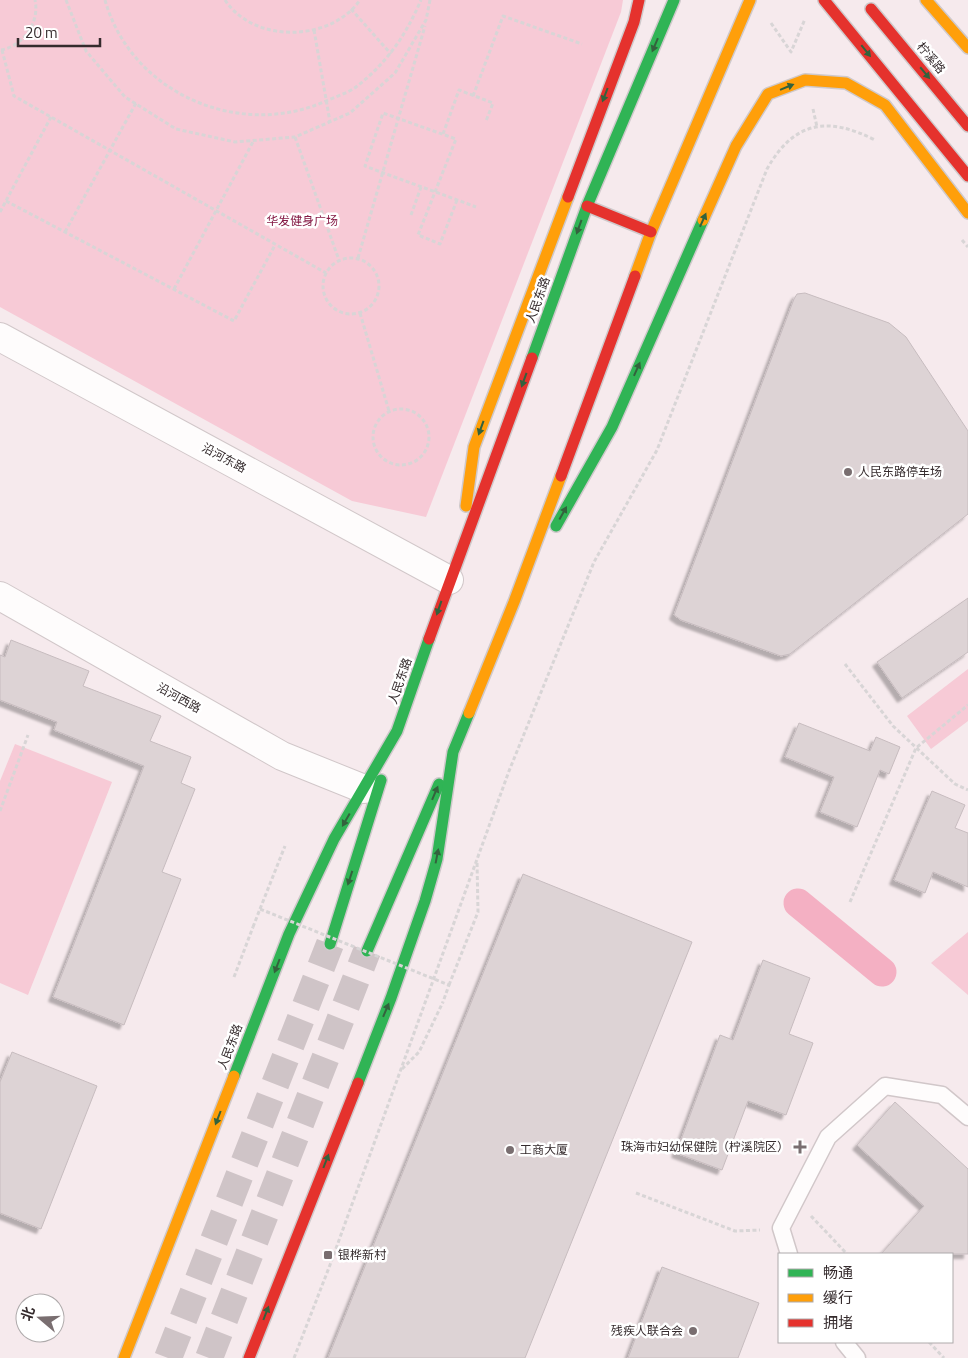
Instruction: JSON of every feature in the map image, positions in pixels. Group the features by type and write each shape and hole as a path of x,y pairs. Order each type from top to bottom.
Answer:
{"main road":[{"path":"453,571 474,447 634,22 639,0"},
{"name":"人民东路","path":"124,1358 289,934 312,883 397,731 453,571 587,206 674,0"},
{"path":"367,951 453,752 514,602 651,232 750,0"},
{"path":"824,0 968,176"},
{"path":"836,0 845,25"},
{"path":"926,0 968,48"},
{"name":"柠溪路","path":"871,9 968,126"},
{"path":"514,602 612,427 736,146 768,94 805,80 846,83 885,105 968,213"},
{"path":"587,206 651,232"},
{"path":"330,944 397,731"},
{"path":"249,1358 391,998 426,901 437,859 453,752"}],"street":[{"name":"沿河东路","path":"0,337 453,571"},
{"name":"沿河西路","path":"0,596 282,756 364,789"}],"lane":[{"path":"788,1253 781,1228 828,1137 885,1086 942,1094 968,1118"},
{"path":"845,1343 857,1358"}],"path":[{"path":"35,0 35,19 29,32 19,43 1,50 14,96 326,274"},
{"path":"66,0 86,51 125,97 176,129 235,142 295,137 350,113 396,73 426,20"},
{"path":"104,0 111,21 144,68 191,101 246,116 303,111 355,88 391,54 422,0"},
{"path":"225,0 251,22 278,32 314,30 334,23 360,0"},
{"path":"358,258 426,20 430,0"},
{"path":"351,9 391,54"},
{"path":"766,15 791,52 805,18"},
{"path":"473,96 503,16 582,44"},
{"path":"314,30 328,100 330,122"},
{"path":"443,134 459,90 493,103 486,121"},
{"path":"65,232 136,104"},
{"path":"457,200 440,244 418,235 435,192 456,139 383,113 365,166 382,173 435,192 457,200 476,207"},
{"path":"0,212 51,117"},
{"path":"294,1358 509,771 594,562 657,450 767,169 784,143 799,132 818,127 833,125 848,128 877,141"},
{"path":"295,137 339,260"},
{"path":"174,289 254,140"},
{"path":"411,215 421,187"},
{"path":"6,200 234,321 275,245"},
{"path":"957,232 968,248"},
{"path":"358,258 373,268 380,284 375,302 369,309 350,315 333,308 323,292 326,274 339,260 358,258"},
{"path":"360,313 389,411"},
{"path":"407,408 416,412 427,426 429,444 425,452 410,464 390,463 376,451 373,433 381,416 389,411 407,408"},
{"path":"845,664 893,726 955,784 968,790"},
{"path":"850,902 916,748 968,705"},
{"path":"0,811 28,735"},
{"path":"234,977 285,846"},
{"path":"401,1070 419,1052 443,1002 478,912 478,858"},
{"path":"260,909 449,985"},
{"path":"636,1193 734,1232 781,1228"},
{"path":"796,1200 846,1253"},
{"path":"930,1343 944,1358"}],"green space":[{"name":"华发健身广场","path":"0,0 623,0 621,12 426,517 352,501 0,307"},
{"path":"968,669 968,721 931,749 907,716"},
{"path":"15,744 112,782 28,995 0,983 0,781"},
{"path":"968,932 968,995 931,963"}],"building":[{"name":"人民东路停车场","path":"805,293 889,323 906,337 968,431 968,514 790,654 781,656 681,620 674,615 794,299 797,294"},
{"path":"968,598 968,652 902,698 877,662"},
{"path":"11,640 89,671 83,686 161,716 150,741 191,757 181,783 195,789 162,872 181,879 124,1025 53,997 144,766 54,730 57,722 0,700 0,655 5,657"},
{"path":"799,723 870,751 876,737 900,747 889,774 880,770 857,827 820,812 834,777 785,757"},
{"path":"932,791 965,805 955,828 968,833 968,887 933,872 925,893 894,880"},
{"name":"工商大厦","path":"523,874 692,942 525,1358 328,1358"},
{"path":"763,960 810,978 789,1034 813,1043 786,1115 748,1101 722,1170 676,1153 720,1035 733,1040"},
{"path":"12,1052 97,1086 41,1229 0,1213 0,1082"},
{"path":"895,1102 968,1169 968,1254 882,1253 924,1206 857,1145"},
{"name":"残疾人联合会","path":"662,1267 759,1303 738,1358 628,1358"}],"waterway":[{"path":"798,903 882,972"}],"tunnel":[{"path":"168,1358 330,944"},
{"path":"209,1358 367,951"}],"traffic: fast":[{"path":"532,358 587,206 674,0"},
{"path":"556,526 612,427 703,220"},
{"path":"234,1076 289,934 334,839 397,731 429,639"},
{"path":"358,1083 391,998 425,901 437,859 453,752 469,713"},
{"path":"330,944 381,780"},
{"path":"367,951 439,784"}],"traffic: slow":[{"path":"635,276 651,232 750,0"},
{"path":"926,0 968,48"},
{"path":"703,220 736,146 768,94 805,80 846,83 885,105 968,213"},
{"path":"466,506 474,447 568,197"},
{"path":"469,713 514,602 561,476"},
{"path":"124,1358 234,1076"}],"traffic: jam":[{"path":"568,197 634,22 639,0"},
{"path":"824,0 968,176"},
{"path":"871,9 968,126"},
{"path":"587,206 651,232"},
{"path":"561,476 635,276"},
{"path":"429,639 532,358"},
{"path":"249,1358 358,1083"}],"place":[{"name":"人民东路停车场","path":"848,472"},
{"name":"珠海市妇幼保健院（柠溪院区）","path":"800,1147"},
{"name":"工商大厦","path":"510,1150"},
{"name":"银桦新村","path":"328,1255"},
{"name":"残疾人联合会","path":"693,1331"}]}
